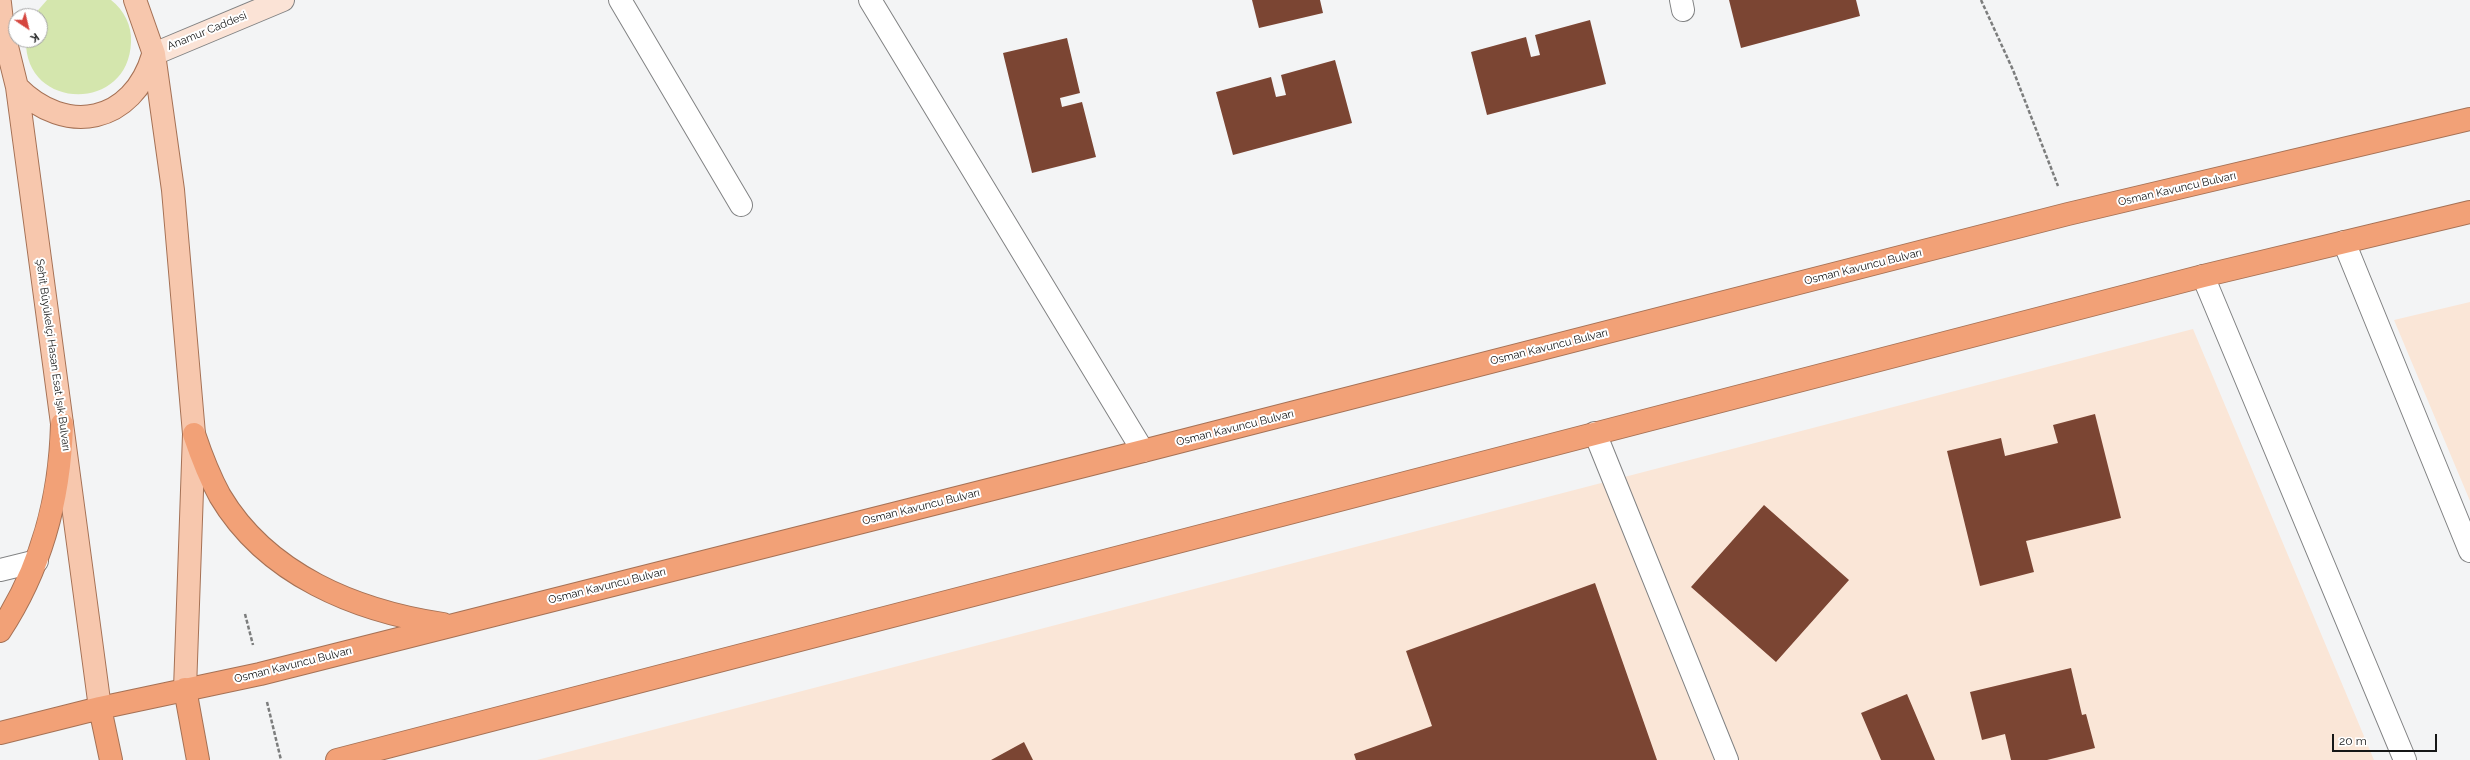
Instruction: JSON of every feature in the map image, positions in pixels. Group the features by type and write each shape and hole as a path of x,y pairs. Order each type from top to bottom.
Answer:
{"highway":[{"name":"Osman Kavuncu Bulvarı","path":"0,733 100,708 260,674 1143,451 2068,214 2470,119"},
{"path":"337,760 2204,276 2470,212"},
{"path":"0,630 14,609 37,561 55,500 61,462 62,424"},
{"path":"194,434 205,466 221,497 241,524 264,549 288,568 313,584 369,608 414,620 452,625"},
{"path":"185,689 198,760"},
{"path":"100,708 111,760"}],"main road":[{"path":"3,30 9,11 16,0"},
{"path":"135,0 154,54 173,190 194,434 185,689"},
{"name":"Şehit Büyükelçi Hasan Esat Işık Bulvarı","path":"0,3 5,67 17,87 100,708"},
{"path":"17,87 31,101 48,111 67,117 93,116 106,113 123,103 137,89 148,72 154,54"}],"street":[{"name":"Anamur Caddesi","path":"154,54 283,0"},
{"path":"620,0 741,205"},
{"path":"870,0 1143,451"},
{"path":"2344,242 2470,551"},
{"path":"2204,276 2405,760"},
{"path":"1595,433 1727,760"},
{"path":"0,570 37,561"}],"path":[{"path":"1981,0 2016,77 2068,214"}],"shaded area":[{"path":"2470,302 2470,501 2394,320"},
{"path":"2193,329 2374,760 537,760"}],"green space":[{"path":"47,0 111,0 116,4 129,24 131,42 126,65 113,82 96,91 77,94 58,91 41,80 30,63 27,48 48,48 48,8 40,8"}],"building":[{"path":"1252,0 1320,0 1323,13 1259,28"},
{"path":"1729,0 1856,0 1860,16 1741,48"},
{"path":"1590,20 1606,84 1487,115 1471,52 1526,37 1531,57 1540,55 1535,35"},
{"path":"1067,38 1080,93 1060,98 1062,107 1082,102 1096,157 1032,173 1003,53"},
{"path":"1335,60 1352,123 1233,155 1216,92 1271,77 1276,97 1286,95 1281,75"},
{"path":"2095,414 2121,518 2026,541 2034,572 1980,586 1947,451 2001,438 2005,456 2058,443 2053,425"},
{"path":"1764,505 1849,580 1776,662 1691,587"},
{"path":"1595,583 1657,760 1356,760 1354,754 1432,726 1406,651"},
{"path":"2071,668 2082,715 2086,714 2095,748 2047,760 2011,760 2005,734 1982,740 1970,692"},
{"path":"1907,694 1935,760 1881,760 1861,713"},
{"path":"1024,742 1033,760 991,760"}]}
